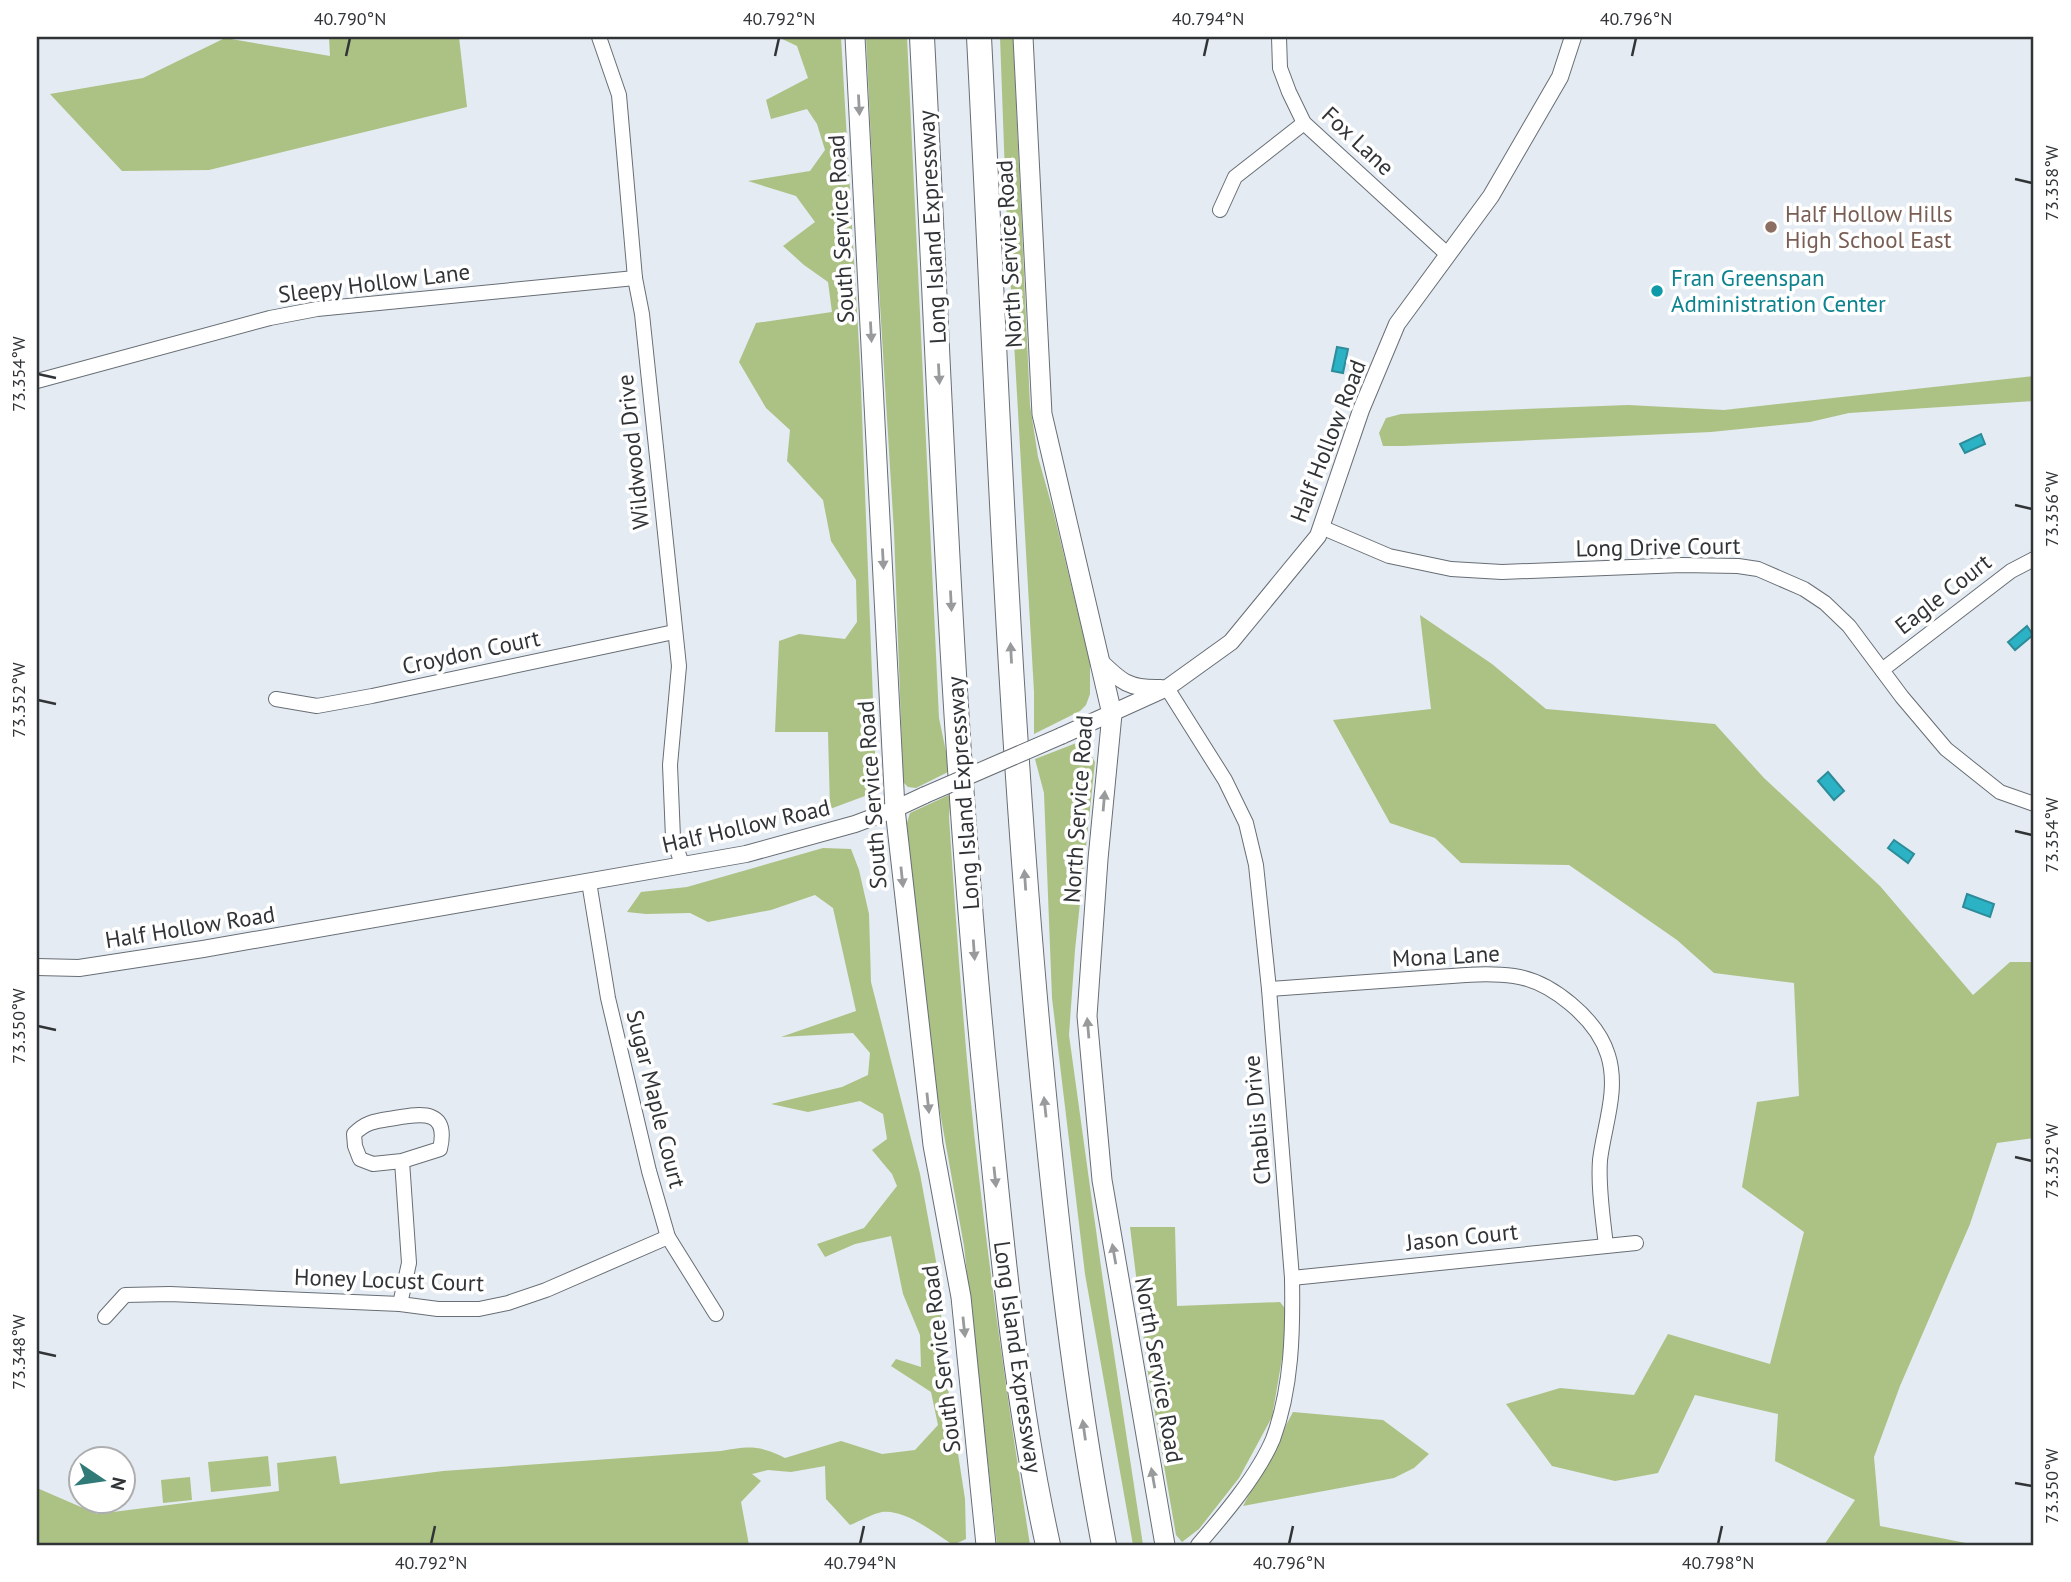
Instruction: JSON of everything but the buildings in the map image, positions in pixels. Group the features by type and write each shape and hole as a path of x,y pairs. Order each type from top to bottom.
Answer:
{"highway":[{"name":"Long Island Expressway","path":"922,37 954,656 978,1011 1013,1330 1035,1486 1048,1545"},
{"path":"979,37 1018,782 1035,1006 1069,1323 1104,1545"}],"main road":[{"name":"South Service Road","path":"855,37 895,809 933,1145 961,1297 986,1545"},
{"name":"North Service Road","path":"1023,37 1042,414 1112,714 1087,1016 1102,1180 1165,1545"}],"street":[{"name":"Wildwood Drive","path":"599,37 619,95 635,278 642,314 679,666 670,765 673,838 682,864"},
{"name":"Fox Lane","path":"1279,37 1280,68 1304,123 1447,254"},
{"name":"Half Hollow Road","path":"37,967 79,968 216,947 758,851 855,824 895,809 1167,688 1231,642 1318,536 1361,410 1397,324 1498,185 1560,77 1573,37"},
{"path":"1220,210 1235,177 1304,123"},
{"name":"Sleepy Hollow Lane","path":"37,381 270,318 317,309 635,278"},
{"name":"Long Drive Court","path":"1321,527 1390,556 1451,569 1502,572 1682,565 1758,569 1804,589 1825,604 1849,626 1946,749 2000,792 2034,804"},
{"name":"Eagle Court","path":"1882,670 2011,571 2034,559"},
{"name":"Croydon Court","path":"276,699 317,706 674,632"},
{"path":"1099,660 1118,680 1127,685 1143,689 1167,688"},
{"name":"Chablis Drive","path":"1167,688 1225,780 1246,823 1257,877 1269,989 1292,1278 1290,1363 1272,1440 1257,1467 1219,1521 1198,1545"},
{"name":"Sugar Maple Court","path":"589,882 608,998 649,1171 668,1237 716,1314"},
{"name":"Mona Lane","path":"1269,989 1453,976 1515,975 1540,984 1564,998 1594,1027 1608,1055 1612,1083 1611,1103 1600,1163 1606,1246"},
{"path":"419,1113 431,1116 439,1123 443,1135 440,1149 402,1161 373,1164 360,1159 354,1134 363,1124 419,1113"},
{"path":"400,1304 409,1263 402,1161"},
{"name":"Honey Locust Court","path":"105,1317 125,1295 170,1294 480,1309 546,1290 668,1237"},
{"name":"Jason Court","path":"1292,1278 1636,1243"}],"green space":[{"path":"329,37 459,37 467,107 209,170 122,171 50,94 143,78 225,38 330,56"},
{"path":"778,37 841,37 860,363 876,778 873,793 830,809 828,732 775,732 779,641 799,634 845,639 857,622 856,580 831,541 823,500 787,461 790,430 766,408 739,362 756,323 832,312 828,282 783,246 815,222 796,196 748,181 810,171 825,150 817,124 807,109 771,119 766,100 808,78 797,46"},
{"path":"866,37 907,37 939,718 950,771 916,788 908,787 903,777 894,532"},
{"path":"1000,37 1013,37 1030,405 1038,457 1090,663 1090,694 1086,705 1080,711 1034,734 1034,692 1006,202"},
{"path":"2034,376 2034,401 1849,413 1810,422 1711,432 1403,446 1383,446 1379,433 1386,418 1401,414 1628,405 1724,410"},
{"path":"1420,615 1492,664 1546,709 1715,724 1764,778 1880,886 1973,995 2010,962 2034,962 2034,1138 1997,1143 1970,1224 1900,1386 1874,1457 1880,1526 1976,1545 1824,1545 1855,1500 1775,1461 1778,1414 1695,1395 1658,1473 1615,1481 1552,1466 1506,1404 1560,1388 1634,1395 1668,1334 1770,1364 1804,1232 1742,1187 1757,1102 1799,1096 1794,983 1714,973 1677,940 1569,865 1461,863 1435,838 1390,823 1333,720 1431,709"},
{"path":"1079,742 1087,747 1095,762 1069,1035 1143,1545 1133,1545 1085,1274 1052,998 1044,793 1035,759"},
{"path":"951,794 949,817 952,862 974,1132 996,1315 1030,1545 997,1545 964,1246 921,1006 906,826 910,813"},
{"path":"823,848 851,849 859,870 869,914 871,982 920,1174 938,1272 945,1369 965,1499 966,1539 953,1545 910,1518 891,1512 878,1513 850,1525 826,1499 825,1466 791,1472 768,1470 752,1474 761,1481 741,1502 749,1545 37,1545 37,1488 66,1501 66,1516 136,1516 136,1509 279,1491 277,1463 336,1456 340,1484 443,1471 747,1448 761,1449 785,1458 841,1441 882,1454 915,1450 938,1425 931,1392 891,1366 896,1359 921,1367 920,1335 903,1294 891,1236 855,1244 825,1257 817,1244 864,1228 897,1186 892,1174 872,1150 887,1139 883,1114 860,1101 808,1112 771,1104 842,1087 868,1075 870,1053 853,1033 781,1037 856,1011 833,908 815,895 771,910 708,922 690,913 627,912 641,892 687,887"},
{"path":"1130,1227 1175,1227 1177,1306 1280,1302 1287,1311 1286,1335 1272,1417 1239,1478 1199,1529 1182,1542 1176,1535 1148,1373"},
{"path":"1293,1412 1383,1420 1429,1454 1414,1468 1394,1478 1243,1506"},
{"path":"268,1456 271,1486 211,1492 208,1462"},
{"path":"190,1477 192,1500 163,1503 161,1480"}],"water":[{"path":"1337,347 1348,349 1343,373 1332,371"},
{"path":"1981,434 1985,444 1965,453 1960,444"},
{"path":"2027,626 2033,635 2015,650 2008,642"},
{"path":"1828,772 1844,791 1834,800 1818,781"},
{"path":"1894,840 1914,854 1908,863 1888,848"},
{"path":"1967,894 1994,904 1990,917 1963,907"}],"place":[{"name":"Half Hollow Hills High School East","path":"1771,227"},
{"name":"Fran Greenspan Administration Center","path":"1657,291"}]}
